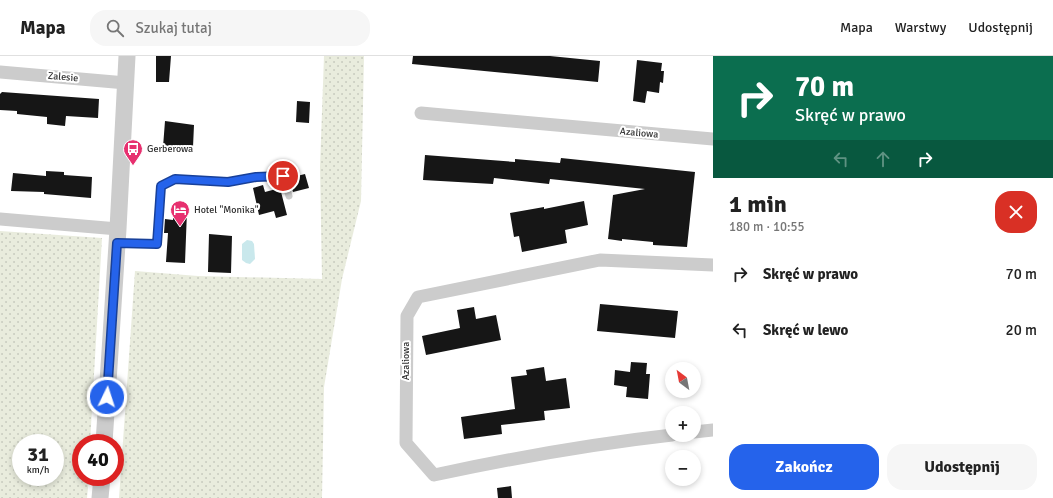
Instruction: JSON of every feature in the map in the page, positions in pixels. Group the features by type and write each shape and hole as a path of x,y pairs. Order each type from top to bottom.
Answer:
{"street":[{"path":"105,434 118,236 127,56"},
{"name":"Zalesie","path":"0,72 126,82"},
{"name":"Azaliowa","path":"421,113 713,140"},
{"path":"0,219 118,236"},
{"name":"Azaliowa","path":"665,436 598,444 494,462 434,475 406,443 406,316 418,297 600,260 713,265"},
{"path":"701,431 713,430"},
{"path":"100,498 101,486"}],"lane":[{"path":"118,236 157,244 161,186 175,179 228,182 256,177 283,176 289,196"}],"shaded area":[{"path":"324,56 364,56 361,201 342,279 324,387 322,498 119,498 120,486 124,486 124,434 135,271 198,276 322,279 320,167"},
{"path":"0,231 102,238 91,434 72,434 72,486 88,486 87,498 0,498"}],"water":[{"path":"247,240 252,241 254,244 255,259 250,264 242,260 242,244"}],"building":[{"path":"156,56 171,56 169,82 156,82"},
{"path":"413,56 550,56 600,61 598,82 412,64"},
{"path":"637,60 662,63 661,71 664,71 663,83 660,82 659,93 647,91 645,103 633,101"},
{"path":"2,92 99,99 98,118 66,116 65,126 47,124 47,117 17,114 17,111 0,110 0,94"},
{"path":"297,101 310,102 309,123 296,122"},
{"path":"165,121 194,125 193,147 163,147"},
{"path":"425,155 515,162 515,159 560,163 561,158 695,172 687,247 653,245 653,242 608,239 613,195 645,189 550,179 549,184 494,178 493,184 423,180"},
{"path":"46,171 64,172 64,175 92,177 91,198 44,194 44,192 11,191 13,173 46,176"},
{"path":"305,174 309,188 293,192 289,178"},
{"path":"263,185 265,192 280,188 287,215 276,218 274,211 259,215 253,188"},
{"path":"584,201 588,225 565,230 567,243 522,252 519,236 514,237 510,213 544,207 544,209"},
{"path":"174,211 187,211 185,263 166,262 168,233 164,233 165,219 173,220"},
{"path":"209,234 232,236 231,273 208,272"},
{"path":"600,304 678,311 675,338 597,331"},
{"path":"474,307 476,319 496,315 501,340 426,355 422,336 460,328 457,310"},
{"path":"631,362 647,363 646,374 650,374 648,399 626,397 627,387 614,385 615,370 630,372"},
{"path":"544,367 546,381 566,378 570,408 544,411 545,420 501,425 502,434 464,439 461,417 515,409 511,377 527,375 526,370"},
{"path":"511,486 512,498 498,498 497,488"}],"place":[{"name":"Gerberowa","path":"133,166"},
{"name":"Hotel \"Monika\"","path":"180,227"}],"route":[{"path":"107,397 117,243 157,244 161,186 175,179 228,182 256,177 283,176"}]}
